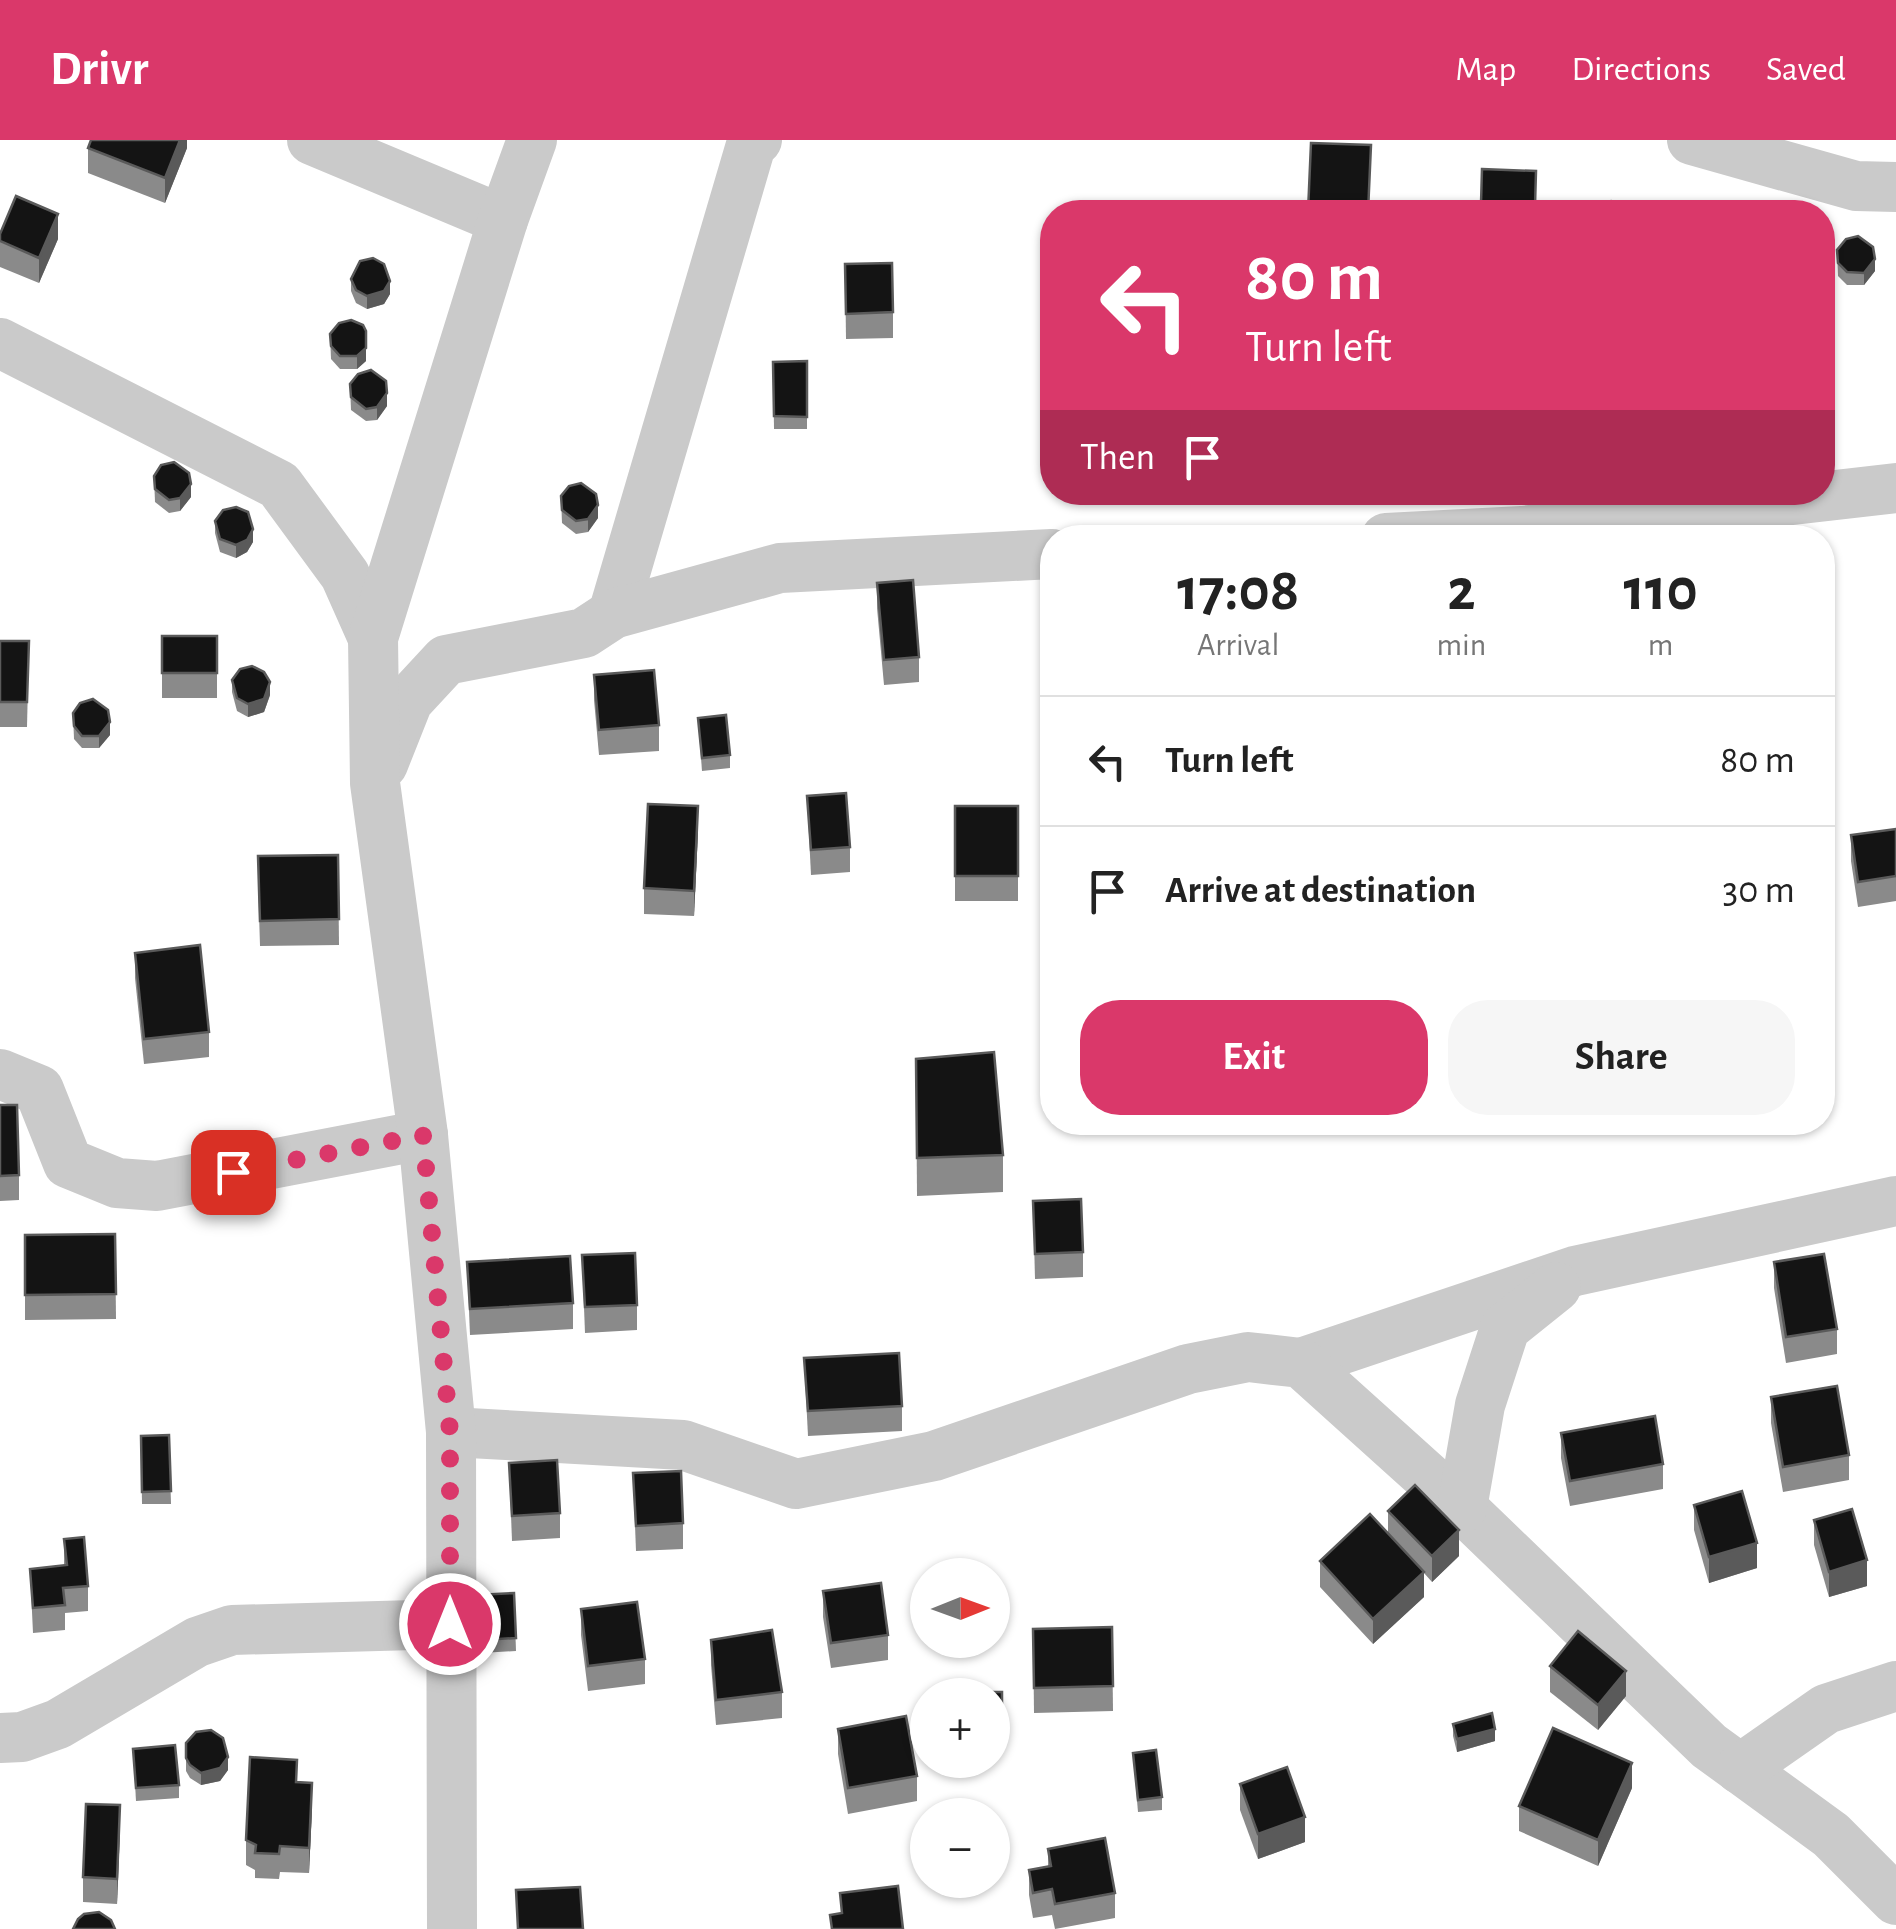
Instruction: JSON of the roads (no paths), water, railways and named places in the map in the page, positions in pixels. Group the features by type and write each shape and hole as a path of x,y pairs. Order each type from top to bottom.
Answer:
{"street":[{"path":"312,140 503,220"},
{"path":"452,1929 450,1432 423,1135 376,783 373,638 503,220 532,140"},
{"path":"1692,140 1856,186 1896,187"},
{"path":"613,614 751,142"},
{"path":"0,343 279,485 345,575 373,638"},
{"path":"1835,495 1896,488"},
{"path":"1567,525 1745,505"},
{"path":"376,783 408,701 446,660 584,632 613,614 780,568 1040,555"},
{"path":"0,1074 40,1090 68,1163 117,1183 157,1186 423,1135"},
{"path":"450,1432 683,1444 796,1484 934,1456 1188,1369 1248,1357 1301,1364 1575,1271 1896,1201"},
{"path":"1462,1508 1480,1406 1505,1328 1575,1271"},
{"path":"1301,1364 1462,1508 1709,1746 1831,1834 1896,1900"},
{"path":"0,1738 22,1737 58,1724 197,1642 232,1630 450,1624"},
{"path":"1740,1769 1826,1709 1896,1686"}]}
